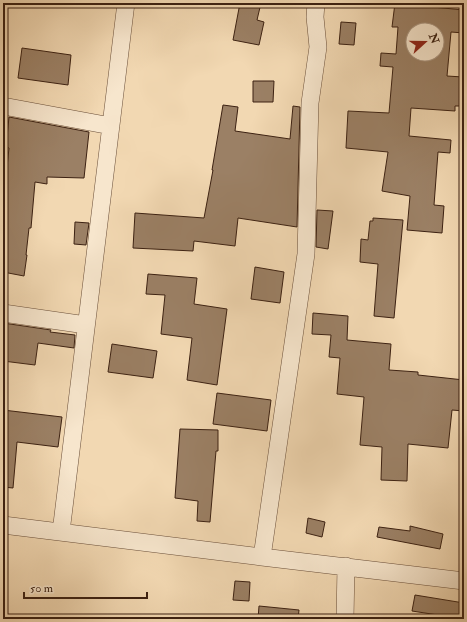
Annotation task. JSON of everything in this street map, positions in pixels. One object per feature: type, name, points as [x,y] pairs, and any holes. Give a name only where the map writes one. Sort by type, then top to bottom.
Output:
[{"type":"street","points":[[61,532],[126,3]]},
{"type":"street","points":[[262,557],[306,254],[310,103],[318,47],[315,17],[316,3]]},
{"type":"street","points":[[3,106],[111,126]]},
{"type":"street","points":[[3,312],[86,325]]},
{"type":"street","points":[[3,525],[464,581]]},
{"type":"street","points":[[345,619],[346,566]]},
{"type":"building","points":[[240,3],[261,3],[257,20],[264,22],[259,45],[233,40]]},
{"type":"building","points":[[395,3],[422,4],[422,6],[464,10],[464,33],[451,32],[447,76],[463,77],[461,106],[455,106],[455,111],[411,108],[409,136],[451,140],[450,153],[438,152],[434,205],[444,206],[442,233],[407,230],[410,196],[382,191],[388,152],[346,148],[348,111],[389,113],[393,67],[380,66],[381,53],[396,54],[398,27],[392,27]]},
{"type":"building","points":[[341,22],[356,23],[354,45],[339,44]]},
{"type":"building","points":[[22,48],[71,55],[68,85],[18,78]]},
{"type":"building","points":[[253,81],[274,81],[273,102],[253,102]]},
{"type":"building","points":[[223,105],[238,107],[235,131],[290,139],[293,106],[300,107],[297,227],[238,218],[235,246],[194,241],[193,251],[133,248],[135,213],[204,218]]},
{"type":"building","points":[[9,117],[89,132],[84,178],[47,177],[47,184],[35,182],[31,228],[29,228],[24,276],[3,272],[3,205],[9,148],[6,147]]},
{"type":"building","points":[[317,210],[333,211],[328,249],[316,247]]},
{"type":"building","points":[[373,218],[403,220],[394,318],[374,316],[378,264],[360,262],[361,239],[368,240],[370,221],[373,221]]},
{"type":"building","points":[[75,222],[89,223],[86,245],[74,244]]},
{"type":"building","points":[[255,267],[284,272],[280,303],[251,299]]},
{"type":"building","points":[[148,274],[197,278],[194,304],[227,309],[217,385],[187,380],[192,338],[161,334],[165,295],[146,294]]},
{"type":"building","points":[[313,313],[348,316],[347,340],[391,344],[389,370],[418,372],[418,375],[464,380],[464,411],[452,410],[448,448],[408,444],[407,481],[381,480],[382,447],[360,445],[364,397],[337,394],[340,358],[329,357],[331,335],[312,334]]},
{"type":"building","points":[[3,323],[75,335],[74,348],[38,343],[35,365],[3,361]]},
{"type":"building","points":[[112,344],[157,351],[153,378],[108,372]]},
{"type":"building","points":[[217,393],[271,400],[267,431],[213,424]]},
{"type":"building","points":[[3,410],[62,417],[58,447],[17,442],[13,488],[3,487]]},
{"type":"building","points":[[180,429],[218,430],[218,451],[216,451],[210,522],[197,521],[198,501],[175,498]]},
{"type":"building","points":[[308,518],[325,522],[322,537],[306,533]]},
{"type":"building","points":[[410,526],[443,534],[440,549],[377,537],[379,527],[410,531]]},
{"type":"building","points":[[235,581],[250,582],[249,601],[233,600]]},
{"type":"building","points":[[415,595],[464,603],[464,619],[412,611]]},
{"type":"building","points":[[259,606],[299,610],[298,619],[258,619]]}]
